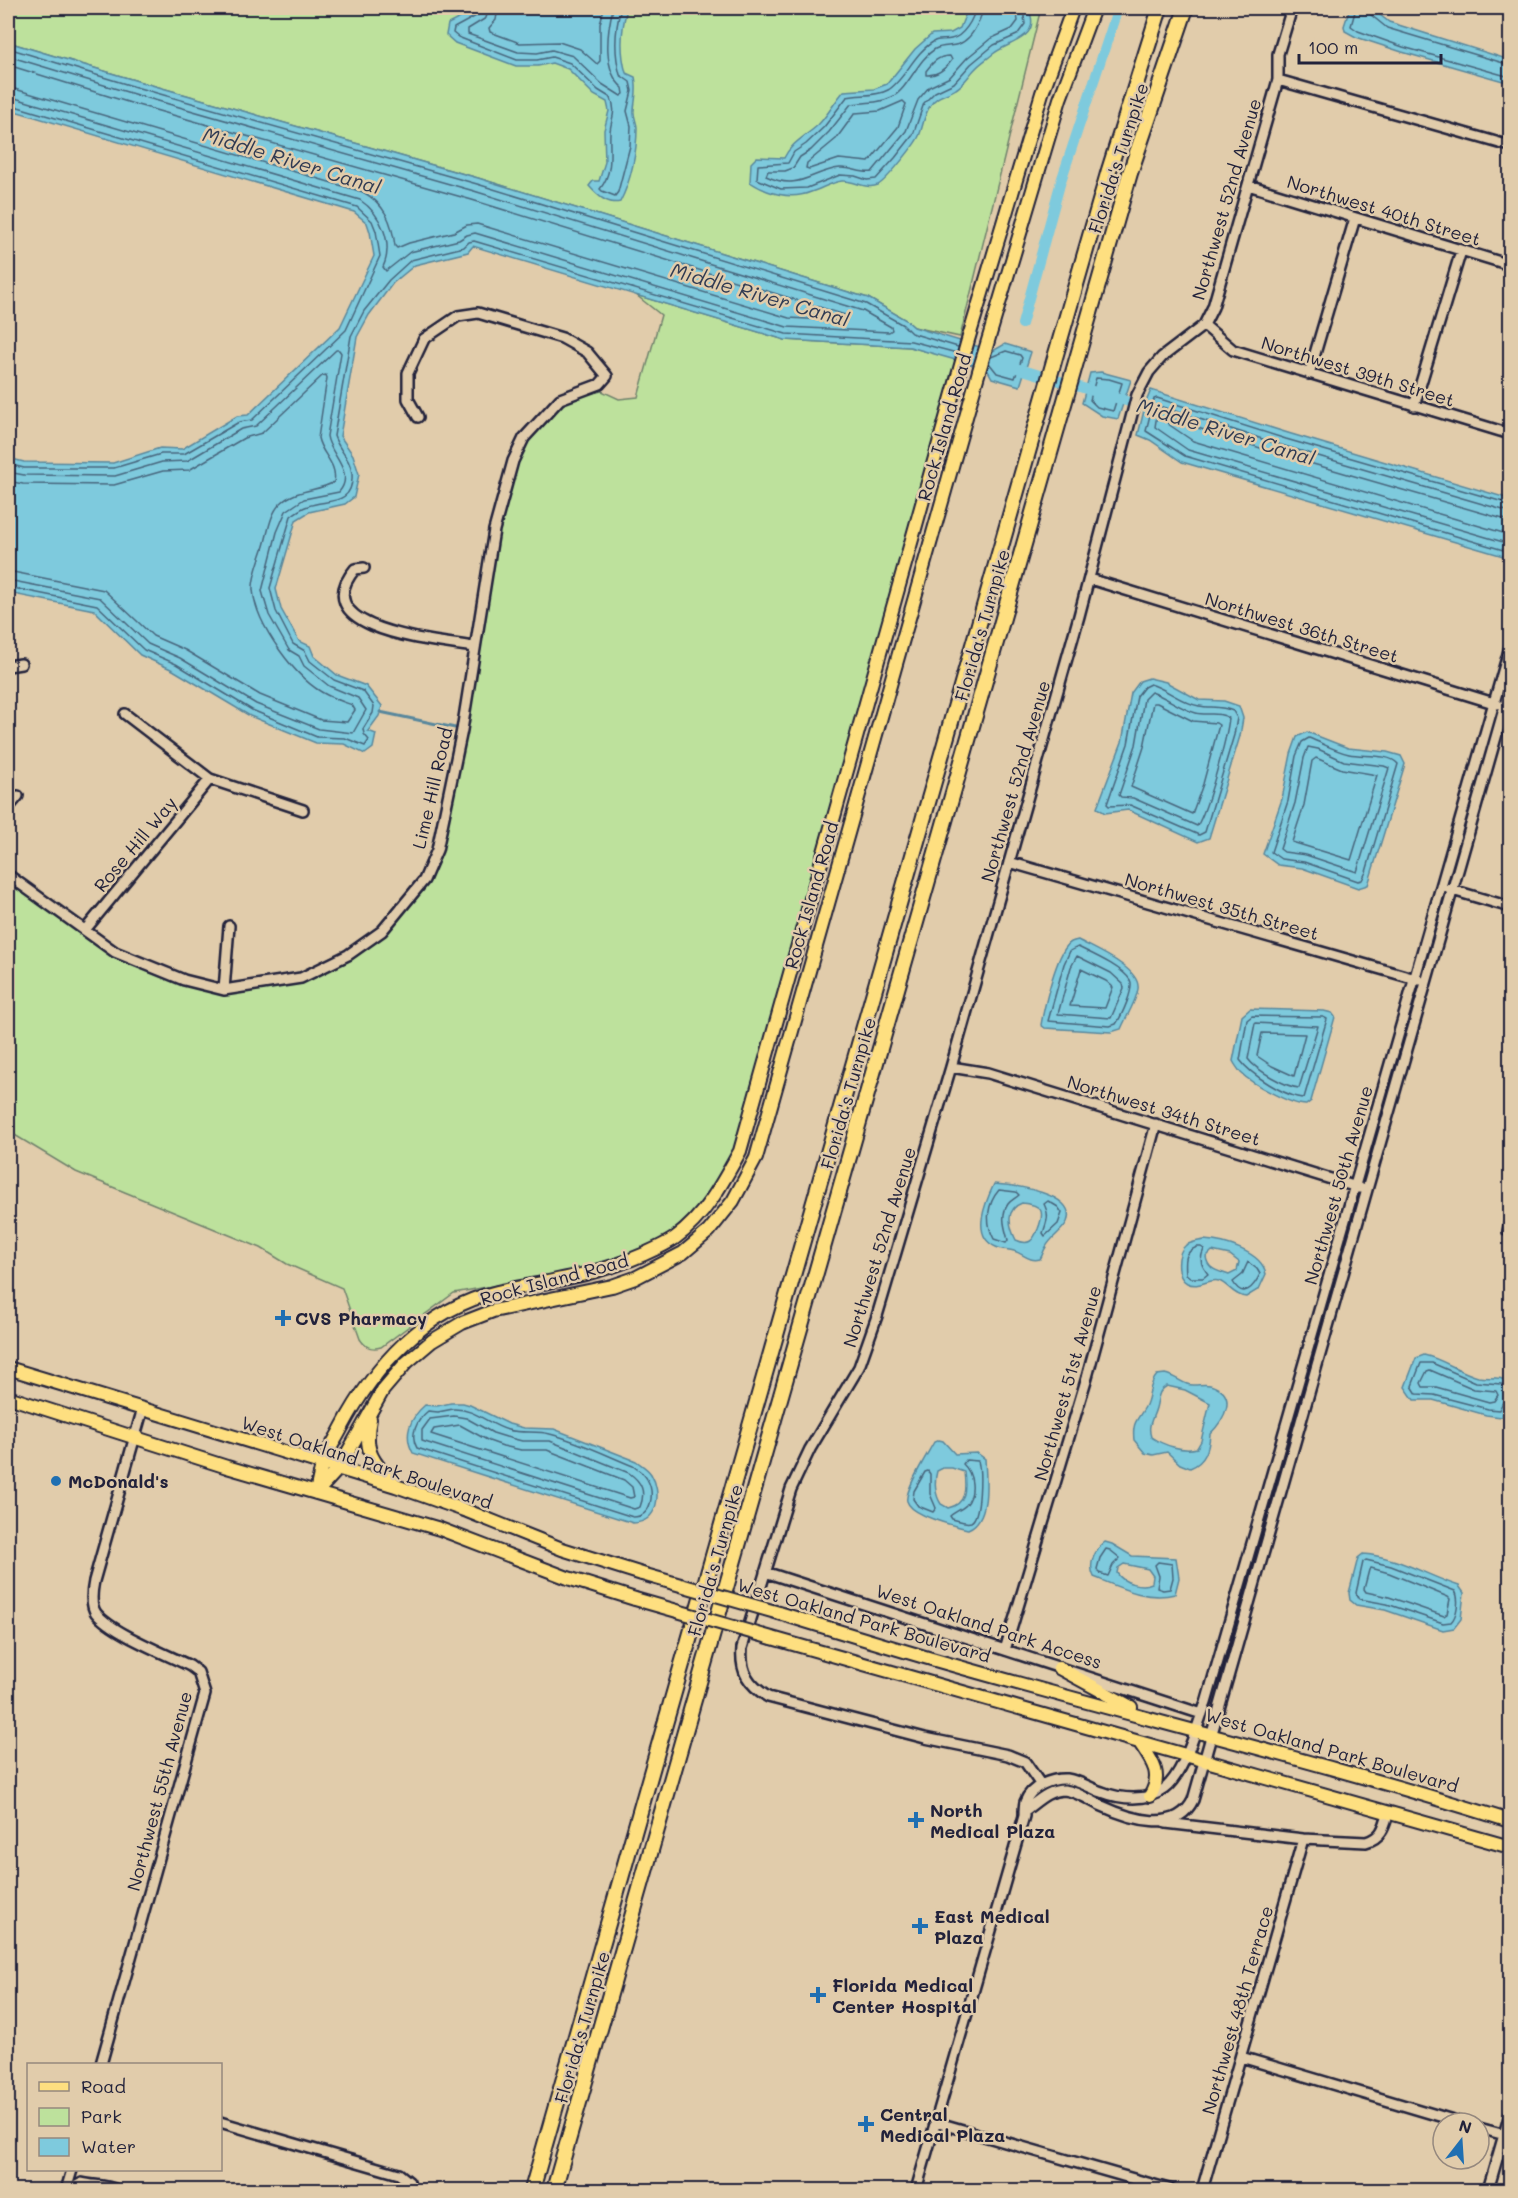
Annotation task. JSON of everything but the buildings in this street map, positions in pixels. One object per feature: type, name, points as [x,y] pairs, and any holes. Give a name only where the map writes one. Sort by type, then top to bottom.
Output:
[{"type":"highway","name":"Florida's Turnpike","points":[[532,2190],[1056,354],[1109,170],[1160,8]]},
{"type":"highway","name":"Florida's Turnpike","points":[[554,2190],[1130,173],[1186,8]]},
{"type":"main road","name":"Rock Island Road","points":[[316,1493],[323,1463],[356,1402],[374,1375],[397,1349],[424,1327],[453,1309],[485,1296],[587,1275],[619,1265],[674,1239],[696,1220],[718,1191],[740,1151],[968,340],[1042,93],[1073,8]]},
{"type":"main road","name":"Rock Island Road","points":[[316,1493],[339,1468],[383,1390],[406,1364],[432,1341],[462,1323],[493,1311],[612,1286],[635,1278],[683,1253],[709,1231],[733,1201],[756,1158],[979,371],[1060,99],[1094,8]]},
{"type":"main road","name":"West Oakland Park Boulevard","points":[[8,1368],[396,1486],[467,1511],[562,1549],[642,1575],[779,1613],[936,1661],[1195,1730],[1510,1821]]},
{"type":"main road","points":[[8,1397],[135,1438],[440,1529],[568,1578],[635,1599],[1510,1847]]},
{"type":"main road","points":[[371,1409],[368,1449],[372,1460],[396,1486]]},
{"type":"main road","points":[[1059,1668],[1153,1719]]},
{"type":"main road","points":[[1140,1743],[1157,1771],[1156,1784],[1150,1796]]},
{"type":"street","name":"Northwest 52nd Avenue","points":[[1041,1785],[1025,1762],[1008,1755],[904,1733],[768,1697],[754,1688],[746,1678],[741,1659],[742,1648],[790,1489],[810,1449],[859,1367],[877,1316],[951,1067],[1090,579],[1127,428],[1139,390],[1149,372],[1162,357],[1204,325],[1213,307],[1278,80],[1278,54],[1292,8]]},
{"type":"street","points":[[1278,80],[1510,146]]},
{"type":"street","name":"Northwest 40th Street","points":[[1248,185],[1510,266]]},
{"type":"street","points":[[1309,374],[1355,218]]},
{"type":"street","points":[[1414,406],[1461,251]]},
{"type":"street","name":"Lime Hill Road","points":[[8,875],[114,952],[152,969],[224,990],[302,978],[348,955],[382,931],[424,880],[437,850],[462,730],[494,530],[513,461],[524,438],[560,399],[600,384],[607,376],[587,352],[562,338],[478,314],[458,316],[424,339],[408,373],[408,399],[418,417]]},
{"type":"street","name":"Northwest 39th Street","points":[[1204,325],[1233,350],[1510,434]]},
{"type":"street","points":[[364,568],[355,569],[345,581],[342,595],[348,610],[367,622],[407,637],[474,647]]},
{"type":"street","name":"Northwest 36th Street","points":[[1090,579],[1505,706]]},
{"type":"street","name":"Northwest 50th Avenue","points":[[1150,1796],[1166,1788],[1178,1773],[1202,1714],[1510,647]]},
{"type":"street","points":[[8,666],[21,664]]},
{"type":"street","name":"Northwest 50th Avenue","points":[[1155,1821],[1179,1817],[1190,1807],[1196,1793],[1510,688]]},
{"type":"street","points":[[125,714],[210,779],[303,810]]},
{"type":"street","name":"Rose Hill Way","points":[[86,930],[210,779]]},
{"type":"street","points":[[8,808],[18,796]]},
{"type":"street","name":"Northwest 35th Street","points":[[1009,862],[1426,982]]},
{"type":"street","points":[[1440,887],[1510,907]]},
{"type":"street","points":[[224,990],[229,926]]},
{"type":"street","name":"Northwest 34th Street","points":[[951,1067],[988,1073],[1366,1189]]},
{"type":"street","name":"Northwest 51st Avenue","points":[[1005,1650],[1087,1377],[1156,1124]]},
{"type":"street","points":[[1329,1277],[1341,1280]]},
{"type":"street","points":[[1303,1365],[1316,1369]]},
{"type":"street","name":"Northwest 55th Avenue","points":[[101,2063],[205,1694],[198,1672],[111,1626],[95,1612],[92,1600],[94,1581],[143,1408]]},
{"type":"street","points":[[1279,1448],[1293,1452]]},
{"type":"street","points":[[1256,1528],[1270,1532]]},
{"type":"street","name":"West Oakland Park Access","points":[[765,1572],[1202,1714]]},
{"type":"street","points":[[916,2190],[1025,1803],[1029,1796],[1041,1785],[1067,1779],[1116,1796],[1150,1796]]},
{"type":"street","points":[[1024,1811],[1050,1792],[1066,1790],[1105,1808],[1155,1821],[1303,1839],[1366,1842],[1376,1840],[1383,1830],[1388,1814]]},
{"type":"street","name":"Northwest 48th Terrace","points":[[1202,2190],[1303,1839]]},
{"type":"street","points":[[1240,2057],[1431,2114]]},
{"type":"street","points":[[1488,2190],[1510,2114]]},
{"type":"street","points":[[935,2122],[1172,2190]]},
{"type":"street","points":[[222,2123],[399,2174],[410,2186]]},
{"type":"street","points":[[1491,2131],[1504,2135]]},
{"type":"street","points":[[72,2171],[72,2188],[82,2183],[117,2190]]},
{"type":"green space","points":[[8,8],[1041,8],[960,337],[914,327],[868,298],[478,178],[8,42]]},
{"type":"green space","points":[[636,295],[785,340],[910,347],[959,360],[736,1148],[699,1214],[647,1249],[574,1271],[454,1293],[381,1347],[371,1348],[360,1339],[342,1288],[287,1264],[261,1248],[76,1172],[8,1131],[8,875],[115,952],[224,990],[301,978],[382,931],[424,880],[436,851],[494,530],[524,438],[560,399],[602,391],[619,399],[638,397],[661,315]]},
{"type":"water","points":[[480,8],[630,8],[627,9],[625,17],[622,49],[626,73],[635,77],[636,82],[634,112],[637,137],[630,176],[620,202],[607,201],[589,186],[593,181],[599,181],[605,162],[604,130],[609,111],[607,102],[594,95],[568,69],[552,63],[538,66],[516,66],[455,43],[446,35],[448,24]]},
{"type":"water","points":[[971,8],[1028,8],[1031,26],[1022,38],[981,63],[959,87],[932,102],[916,141],[882,182],[869,186],[842,181],[815,191],[788,196],[772,193],[750,182],[751,163],[757,157],[784,158],[795,144],[822,121],[844,91],[874,89],[887,84],[915,49],[932,34],[951,33],[960,28],[966,13]]},
{"type":"water","points":[[1350,8],[1374,8],[1389,22],[1510,60],[1510,83],[1356,37],[1345,31],[1344,26]]},
{"type":"water","points":[[8,42],[478,178],[868,298],[914,327],[993,351],[1005,344],[1031,352],[1020,386],[992,378],[987,369],[910,347],[785,340],[473,246],[468,252],[415,265],[393,283],[369,315],[357,337],[340,436],[353,455],[359,474],[354,497],[345,504],[309,512],[296,520],[276,589],[281,609],[299,641],[310,646],[314,656],[337,675],[366,686],[382,706],[379,716],[368,731],[376,734],[373,748],[365,754],[344,744],[316,743],[250,716],[173,670],[140,655],[94,610],[8,593],[8,458],[24,462],[113,463],[160,448],[182,449],[237,416],[248,415],[340,327],[374,256],[367,223],[354,212],[8,109]]},
{"type":"water","points":[[1101,372],[1131,380],[1118,419],[1102,416],[1082,403],[1090,373]]},
{"type":"water","points":[[1151,390],[1510,499],[1510,558],[1182,462],[1150,440],[1138,435]]},
{"type":"water","points":[[1149,678],[1166,682],[1199,700],[1224,701],[1239,706],[1243,718],[1240,736],[1209,838],[1198,842],[1128,810],[1105,813],[1097,808],[1122,742],[1131,693],[1140,681]]},
{"type":"water","points":[[1307,732],[1348,748],[1387,752],[1401,756],[1405,764],[1368,885],[1358,888],[1302,868],[1278,865],[1263,854],[1282,799],[1291,754],[1297,737]]},
{"type":"water","points":[[1078,940],[1115,960],[1125,967],[1137,981],[1138,989],[1135,999],[1121,1029],[1111,1032],[1045,1028],[1041,1025],[1047,996],[1058,963],[1067,945]]},
{"type":"water","points":[[1250,1009],[1324,1011],[1332,1013],[1335,1017],[1311,1101],[1306,1105],[1291,1102],[1262,1088],[1246,1078],[1233,1061],[1242,1016]]},
{"type":"water","points":[[994,1184],[1015,1186],[1054,1197],[1063,1204],[1068,1212],[1067,1222],[1048,1243],[1040,1259],[1030,1259],[1014,1251],[998,1248],[988,1242],[982,1227],[982,1218]],"holes":[[[1022,1203],[1034,1205],[1042,1213],[1034,1237],[1027,1242],[1016,1240],[1010,1218],[1013,1209]]]},
{"type":"water","points":[[1204,1240],[1231,1245],[1257,1260],[1263,1266],[1266,1274],[1259,1289],[1246,1297],[1238,1295],[1219,1281],[1191,1285],[1183,1280],[1179,1270],[1180,1253],[1186,1245]],"holes":[[[1212,1251],[1230,1255],[1239,1262],[1237,1271],[1229,1275],[1211,1267],[1206,1257]]]},
{"type":"water","points":[[1424,1355],[1438,1359],[1471,1375],[1499,1378],[1510,1383],[1506,1409],[1501,1417],[1433,1400],[1414,1400],[1405,1387],[1416,1358]]},
{"type":"water","points":[[1165,1374],[1189,1385],[1210,1385],[1225,1394],[1227,1401],[1224,1415],[1210,1434],[1206,1454],[1200,1462],[1190,1468],[1180,1464],[1167,1452],[1153,1455],[1145,1453],[1134,1440],[1134,1425],[1147,1403],[1152,1383],[1157,1375]],"holes":[[[1167,1386],[1185,1390],[1210,1403],[1201,1441],[1197,1448],[1191,1449],[1161,1443],[1151,1437],[1150,1433],[1161,1390]]]},
{"type":"water","points":[[451,1403],[470,1405],[509,1424],[524,1428],[554,1429],[636,1461],[646,1468],[654,1481],[657,1497],[653,1512],[642,1521],[633,1523],[413,1453],[408,1433],[415,1415],[425,1405],[437,1406]]},
{"type":"water","points":[[943,1441],[955,1454],[977,1453],[985,1459],[984,1508],[981,1517],[968,1529],[925,1516],[910,1506],[907,1501],[909,1489],[934,1442]],"holes":[[[952,1468],[964,1472],[965,1489],[959,1503],[948,1508],[939,1500],[936,1493],[936,1480],[937,1471]]]},
{"type":"water","points":[[1105,1542],[1112,1544],[1132,1556],[1176,1558],[1179,1578],[1175,1594],[1144,1595],[1094,1577],[1092,1563],[1101,1545]],"holes":[[[1124,1564],[1148,1569],[1153,1576],[1152,1583],[1148,1584],[1138,1585],[1128,1582],[1117,1573],[1118,1568]]]},
{"type":"water","points":[[1363,1554],[1400,1562],[1459,1586],[1464,1593],[1461,1619],[1454,1628],[1443,1630],[1385,1610],[1356,1605],[1350,1600],[1349,1593],[1358,1558]]},
{"type":"waterway","points":[[1022,324],[1061,181],[1118,8]]},
{"type":"waterway","name":"Middle River Canal","points":[[1013,367],[1156,410]]},
{"type":"waterway","points":[[380,712],[460,729]]},
{"type":"place","name":"CVS Pharmacy","points":[[283,1318]]},
{"type":"place","name":"McDonald's","points":[[56,1481]]},
{"type":"place","name":"North Medical Plaza","points":[[916,1820]]},
{"type":"place","name":"East Medical Plaza","points":[[920,1926]]},
{"type":"place","name":"Florida Medical Center Hospital","points":[[818,1995]]},
{"type":"place","name":"Central Medical Plaza","points":[[866,2124]]}]
